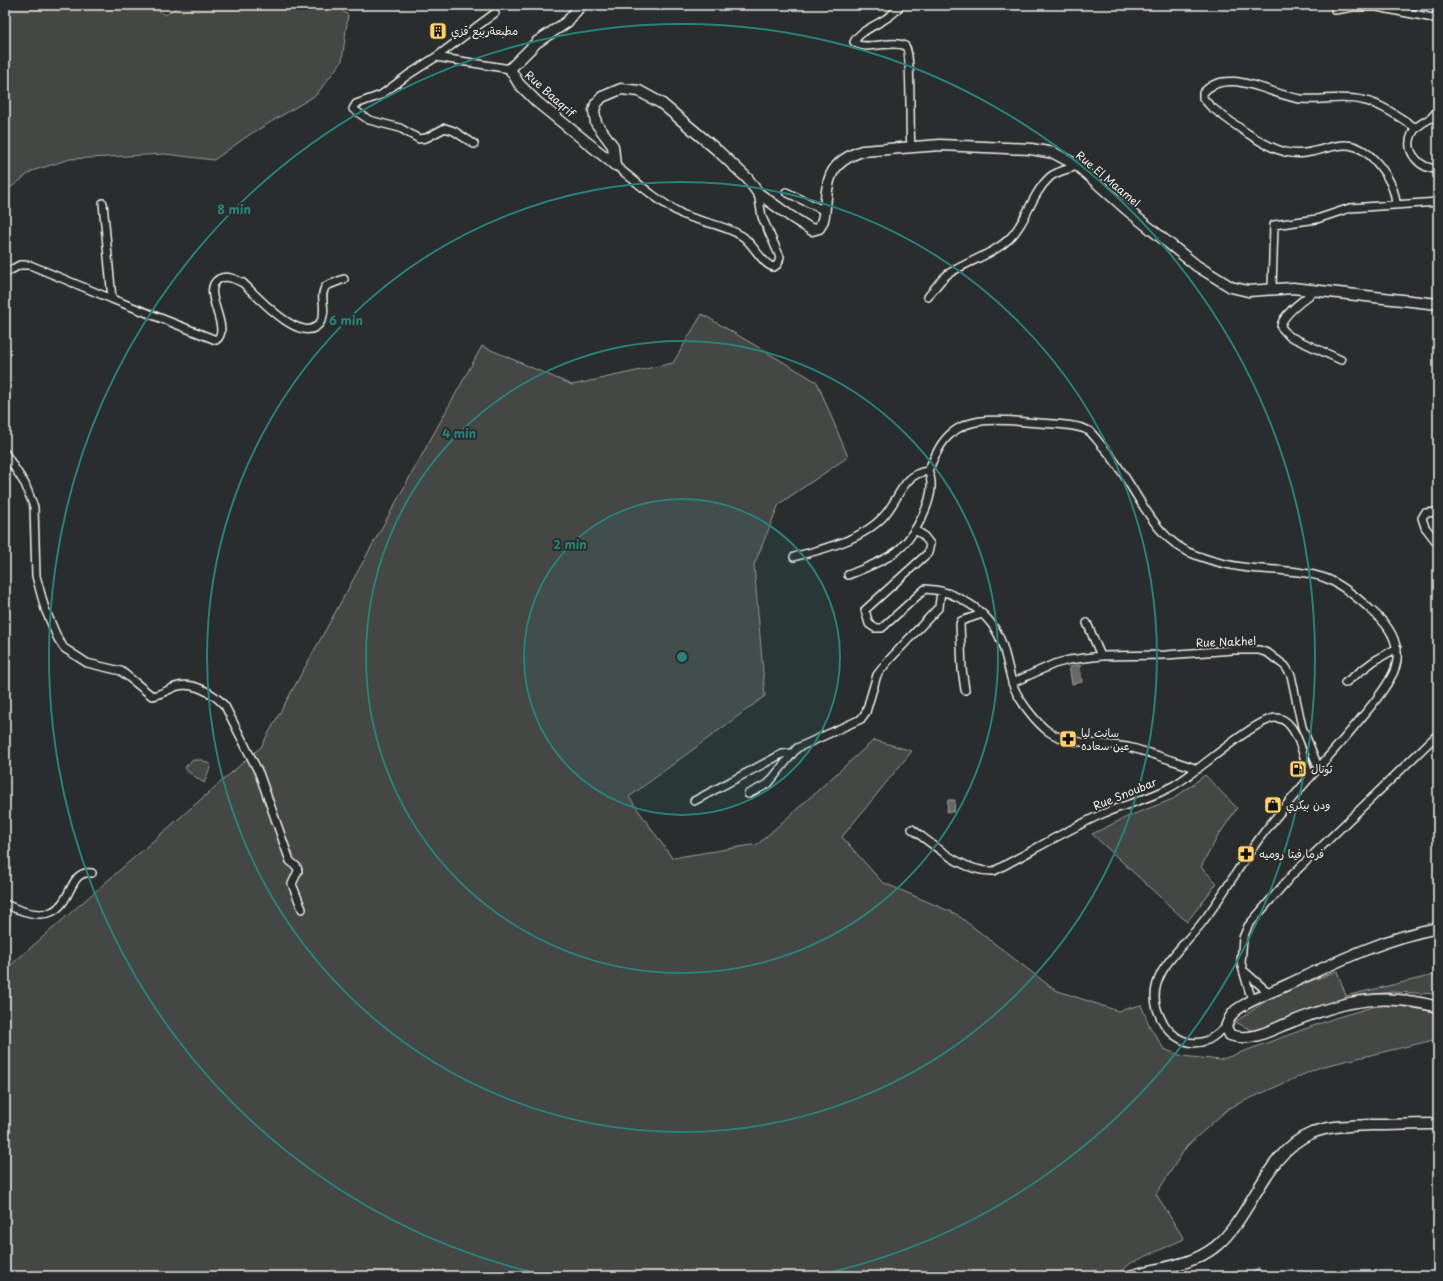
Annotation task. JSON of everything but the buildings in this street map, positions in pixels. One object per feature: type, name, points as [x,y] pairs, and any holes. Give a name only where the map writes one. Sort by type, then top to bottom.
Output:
[{"type":"street","name":"Rue Baaqrif","points":[[581,5],[567,22],[537,42],[510,69],[513,76],[528,93],[615,166]]},
{"type":"street","points":[[900,5],[892,14],[854,42],[861,45],[899,44],[907,47],[910,71],[909,133],[911,147]]},
{"type":"street","points":[[1335,10],[1353,7],[1377,7],[1437,19],[1438,8]]},
{"type":"street","points":[[474,144],[445,128],[426,138],[419,139],[400,128],[369,120],[353,109],[356,104],[380,95],[436,57],[495,13]]},
{"type":"street","points":[[436,57],[510,69]]},
{"type":"street","points":[[1396,204],[1395,193],[1388,177],[1366,151],[1356,146],[1344,144],[1297,153],[1286,152],[1272,147],[1210,106],[1203,98],[1203,93],[1213,85],[1238,82],[1261,87],[1291,97],[1361,100],[1388,111],[1416,128]]},
{"type":"street","points":[[621,89],[631,89],[650,96],[670,110],[733,165],[758,193],[762,217],[780,257],[778,264],[774,267],[766,263],[751,244],[740,234],[725,227],[682,214],[615,166],[613,146],[596,123],[594,111],[596,104],[602,97],[621,89]]},
{"type":"street","points":[[1438,110],[1435,119],[1416,128],[1412,134],[1410,144],[1414,156],[1422,165],[1438,169]]},
{"type":"street","name":"Rue El Maamel","points":[[758,193],[778,209],[812,230],[816,230],[821,225],[825,211],[830,175],[842,160],[862,151],[940,145],[1044,150],[1061,156],[1078,166],[1126,209],[1212,276],[1231,287],[1248,291],[1272,288],[1315,290],[1438,304]]},
{"type":"street","points":[[928,297],[947,275],[995,249],[1009,238],[1020,226],[1034,200],[1050,177],[1061,171],[1078,166]]},
{"type":"street","points":[[786,192],[825,211]]},
{"type":"street","points":[[1272,288],[1274,225],[1317,219],[1350,208],[1438,202]]},
{"type":"street","points":[[103,203],[112,299]]},
{"type":"street","points":[[5,273],[20,265],[30,264],[112,299],[216,340],[219,337],[220,324],[212,294],[215,282],[220,278],[234,279],[243,284],[291,324],[304,330],[315,328],[322,321],[324,308],[322,292],[326,286],[344,279]]},
{"type":"street","points":[[1315,290],[1288,314],[1283,320],[1281,327],[1289,336],[1341,360]]},
{"type":"street","points":[[928,471],[941,445],[949,436],[958,429],[981,420],[1002,420],[1069,426],[1088,431],[1120,468],[1158,527],[1170,542],[1181,550],[1219,563],[1241,567],[1294,572],[1325,578],[1352,595],[1374,612],[1393,634],[1398,657],[1395,668],[1383,690],[1319,769],[1262,835],[1201,924],[1169,961],[1159,979],[1154,994],[1156,1006],[1167,1030],[1177,1038],[1188,1042],[1200,1042],[1210,1039],[1226,1027],[1229,1017],[1235,1011],[1268,993],[1382,942],[1412,932],[1438,928]]},
{"type":"street","points":[[5,453],[30,495],[35,522],[36,576],[46,615],[58,639],[64,648],[87,663],[121,671],[152,696],[176,686],[184,685],[209,692],[218,698],[225,706],[256,766],[290,861],[297,867],[298,871],[292,884],[302,909]]},
{"type":"street","points":[[848,575],[894,554],[915,530],[925,510],[931,491],[932,478],[928,471]]},
{"type":"street","points":[[794,557],[839,544],[868,529],[886,513],[910,477],[918,472],[928,471]]},
{"type":"street","points":[[1438,512],[1425,513],[1422,518],[1425,527],[1438,544]]},
{"type":"street","points":[[915,530],[923,535],[930,544],[928,553],[865,610],[869,624],[875,628],[882,628],[925,588],[941,591],[966,601],[992,623],[1001,639],[1012,683],[1020,698],[1038,723],[1052,734],[1072,740],[1132,748],[1198,769]]},
{"type":"street","points":[[748,794],[768,784],[797,748],[861,718],[866,712],[877,676],[888,661],[939,607],[941,591]]},
{"type":"street","points":[[965,690],[962,669],[960,624],[961,621],[982,614]]},
{"type":"street","points":[[1087,624],[1102,656]]},
{"type":"street","points":[[1345,683],[1374,661],[1397,648]]},
{"type":"street","name":"Rue Nakhel","points":[[1012,683],[1054,664],[1069,660],[1102,656],[1166,655],[1233,650],[1259,650],[1268,653],[1285,666],[1291,675],[1302,727],[1319,769]]},
{"type":"street","name":"Rue Snoubar","points":[[912,829],[942,852],[962,863],[986,872],[994,871],[1066,831],[1108,812],[1167,789],[1198,769],[1254,727],[1275,718],[1286,722],[1293,730],[1310,778]]},
{"type":"street","points":[[1252,1001],[1242,970],[1241,947],[1248,926],[1292,875],[1438,734]]},
{"type":"street","points":[[694,801],[782,754],[792,753]]},
{"type":"street","points":[[5,904],[27,913],[41,915],[49,914],[61,905],[78,876],[82,873],[92,873]]},
{"type":"street","points":[[1242,970],[1268,993]]},
{"type":"street","points":[[1226,1027],[1230,1035],[1238,1038],[1248,1037],[1261,1034],[1327,1009],[1367,1000],[1384,999],[1411,1001],[1438,1008]]},
{"type":"street","points":[[1130,1276],[1184,1264],[1199,1257],[1216,1246],[1237,1223],[1285,1151],[1307,1135],[1323,1129],[1341,1126],[1438,1124]]},
{"type":"shaded area","points":[[5,5],[149,5],[166,15],[179,5],[335,5],[348,15],[342,61],[316,95],[249,135],[214,160],[165,154],[70,159],[32,171],[5,192]]},
{"type":"shaded area","points":[[702,314],[817,382],[848,457],[779,504],[754,565],[765,696],[629,797],[672,858],[758,844],[874,740],[912,751],[842,837],[882,882],[956,914],[1055,990],[1118,1011],[1141,1005],[1150,1027],[1164,1049],[1182,1056],[1220,1060],[1335,1018],[1379,1005],[1402,1005],[1438,1013],[1438,1039],[1320,1067],[1229,1108],[1187,1146],[1156,1194],[1184,1239],[1131,1263],[1116,1276],[5,1276],[5,970],[261,747],[482,346],[572,385],[673,363]]},
{"type":"shaded area","points":[[1080,665],[1082,682],[1072,684],[1069,667]]},
{"type":"shaded area","points":[[193,760],[202,760],[211,765],[204,783],[187,771],[185,767]]},
{"type":"shaded area","points":[[1205,775],[1237,808],[1218,836],[1201,867],[1217,883],[1187,922],[1092,834],[1129,816],[1173,799]]},
{"type":"shaded area","points":[[948,800],[955,800],[954,812],[947,812]]},
{"type":"shaded area","points":[[1337,971],[1346,996],[1438,974],[1438,994],[1393,992],[1365,995],[1254,1031],[1235,1022],[1275,995]]},
{"type":"shaded area","points":[[1259,1268],[1264,1276],[1246,1276]]},
{"type":"place","name":"مطبعةربيع قزي","points":[[438,31]]},
{"type":"place","name":"سانت ليا عين سعاده","points":[[1068,739]]},
{"type":"place","name":"توتال","points":[[1298,769]]},
{"type":"place","name":"ودن بيكري","points":[[1273,805]]},
{"type":"place","name":"فرما فيتا روميه","points":[[1246,854]]}]
